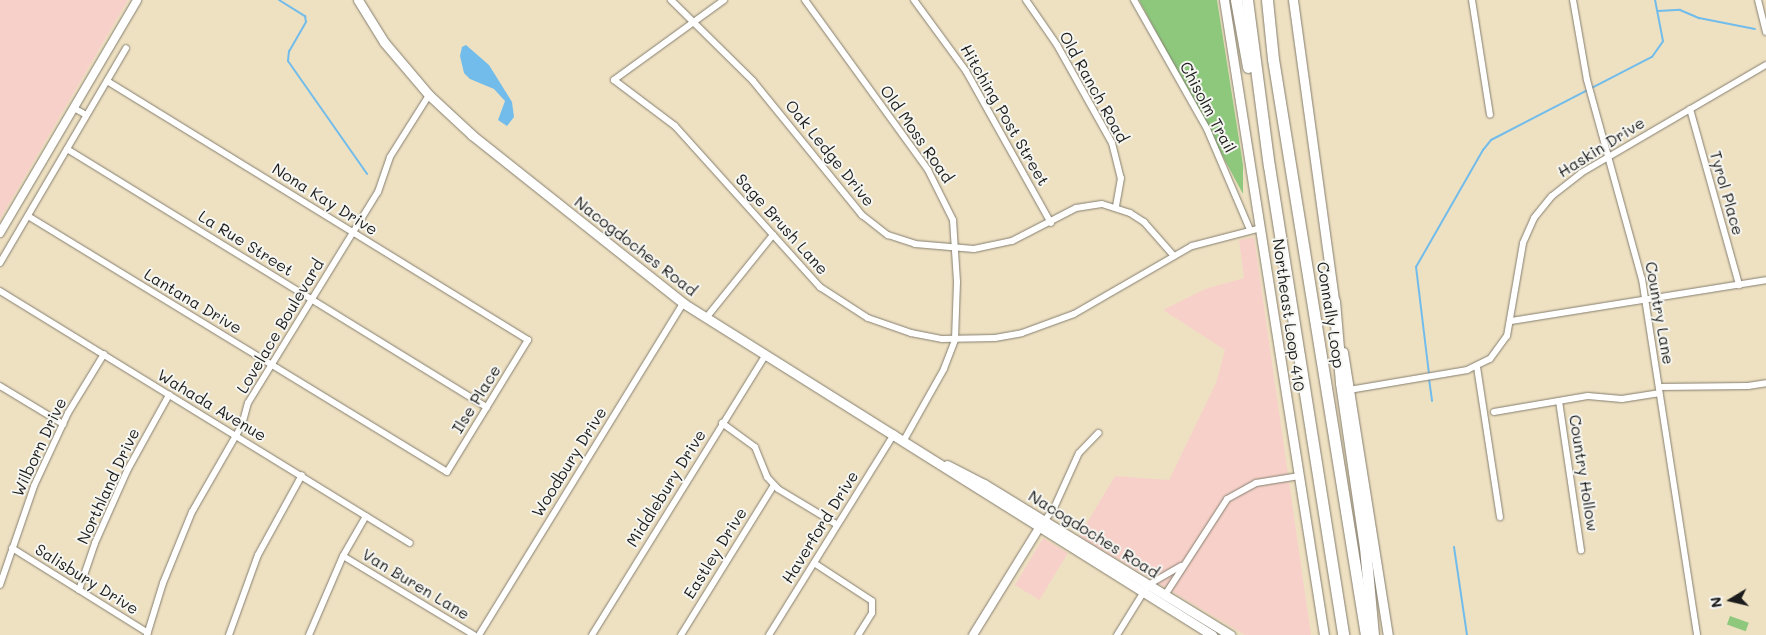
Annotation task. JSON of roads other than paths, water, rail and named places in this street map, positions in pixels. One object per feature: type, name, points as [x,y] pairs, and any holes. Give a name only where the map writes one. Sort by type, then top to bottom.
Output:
[{"type":"highway","points":[[1236,0],[1269,166]]},
{"type":"highway","points":[[1247,0],[1269,166],[1344,635]]},
{"type":"highway","name":"Connally Loop","points":[[1267,0],[1273,59],[1366,635]]},
{"type":"highway","points":[[1334,301],[1341,383],[1365,547],[1373,635]]},
{"type":"main road","name":"Nacogdoches Road","points":[[358,0],[384,42],[429,95],[472,135],[683,303],[765,356],[940,463],[984,484],[1042,524],[1146,588],[1212,635]]},
{"type":"main road","name":"Northeast Loop 410","points":[[1224,0],[1324,635]]},
{"type":"main road","points":[[1293,0],[1334,301],[1388,635]]},
{"type":"main road","name":"Nacogdoches Road","points":[[1146,588],[1165,595],[1229,635]]},
{"type":"street","points":[[0,233],[137,0]]},
{"type":"street","name":"Oak Ledge Drive","points":[[670,0],[753,81],[870,223],[906,242],[955,248],[997,245],[1051,223],[1086,205],[1116,208]]},
{"type":"street","points":[[693,23],[724,0]]},
{"type":"street","name":"Old Moss Road","points":[[805,0],[939,188],[953,220],[955,248],[954,340],[944,369],[904,440]]},
{"type":"street","name":"Hitching Post Street","points":[[914,0],[966,71],[1051,223]]},
{"type":"street","name":"Old Ranch Road","points":[[1026,0],[1057,45],[1112,143],[1121,178],[1116,208]]},
{"type":"street","name":"Chisolm Trail","points":[[1134,0],[1207,129],[1250,230]]},
{"type":"street","points":[[1472,0],[1490,114]]},
{"type":"street","name":"Country Lane","points":[[1573,0],[1587,80],[1609,157],[1645,299],[1697,635]]},
{"type":"street","points":[[1758,0],[1766,32]]},
{"type":"street","name":"Sage Brush Lane","points":[[693,23],[614,80],[675,126],[820,287],[846,306],[890,327],[954,340],[1022,333],[1060,320],[1173,255],[1209,240],[1261,228]]},
{"type":"street","points":[[0,263],[126,48]]},
{"type":"street","name":"Haskin Drive","points":[[1349,390],[1438,376],[1477,367],[1501,348],[1511,320],[1517,261],[1534,218],[1562,186],[1766,65]]},
{"type":"street","name":"Nona Kay Drive","points":[[107,81],[528,340]]},
{"type":"street","name":"Lovelace Boulevard","points":[[147,634],[192,512],[244,420],[248,403],[378,192],[390,158],[429,95]]},
{"type":"street","points":[[74,108],[86,115]]},
{"type":"street","name":"Tyrol Place","points":[[1690,109],[1738,284]]},
{"type":"street","name":"La Rue Street","points":[[67,149],[487,407]]},
{"type":"street","points":[[1116,208],[1144,222],[1173,255]]},
{"type":"street","name":"Lantana Drive","points":[[28,216],[447,472]]},
{"type":"street","points":[[706,318],[773,235]]},
{"type":"street","points":[[1511,320],[1766,280]]},
{"type":"street","name":"Wahada Avenue","points":[[0,291],[410,543]]},
{"type":"street","name":"Woodbury Drive","points":[[479,635],[683,303]]},
{"type":"street","name":"Ilse Place","points":[[447,472],[528,340]]},
{"type":"street","name":"Wilborn Drive","points":[[0,585],[34,486],[63,424],[104,354]]},
{"type":"street","name":"Middlebury Drive","points":[[592,635],[765,356]]},
{"type":"street","points":[[1477,367],[1500,517]]},
{"type":"street","points":[[1494,412],[1597,396],[1622,399],[1659,390],[1748,386],[1766,383]]},
{"type":"street","points":[[0,386],[63,424]]},
{"type":"street","name":"Northland Drive","points":[[79,590],[95,543],[128,469],[169,396]]},
{"type":"street","name":"Country Hollow","points":[[1559,401],[1581,550]]},
{"type":"street","points":[[722,423],[755,447],[774,485],[836,524]]},
{"type":"street","points":[[973,635],[1042,524],[1054,508],[1079,453],[1098,433]]},
{"type":"street","name":"Haverford Drive","points":[[769,635],[836,524],[894,434]]},
{"type":"street","points":[[228,635],[258,555],[302,476]]},
{"type":"street","points":[[1165,595],[1218,510],[1232,495],[1256,482],[1299,476]]},
{"type":"street","name":"Eastley Drive","points":[[681,635],[774,485]]},
{"type":"street","points":[[309,635],[343,556],[366,516]]},
{"type":"street","name":"Salisbury Drive","points":[[12,548],[147,634]]},
{"type":"street","name":"Van Buren Lane","points":[[343,556],[474,635]]},
{"type":"street","points":[[814,563],[872,601],[872,613],[858,635]]},
{"type":"street","points":[[1117,635],[1146,588],[1182,565]]},
{"type":"water","points":[[466,45],[489,65],[512,102],[514,117],[507,126],[498,120],[505,101],[494,89],[470,79],[464,73],[460,56],[462,47]]},
{"type":"waterway","points":[[279,0],[305,16],[306,22],[289,51],[288,61],[367,174]]},
{"type":"waterway","points":[[1429,374],[1416,267],[1483,150],[1491,140],[1652,57],[1663,41],[1655,0]]},
{"type":"waterway","points":[[1658,11],[1680,10],[1699,18],[1755,29]]},
{"type":"waterway","points":[[1429,379],[1432,401]]},
{"type":"waterway","points":[[1454,547],[1467,635]]}]
